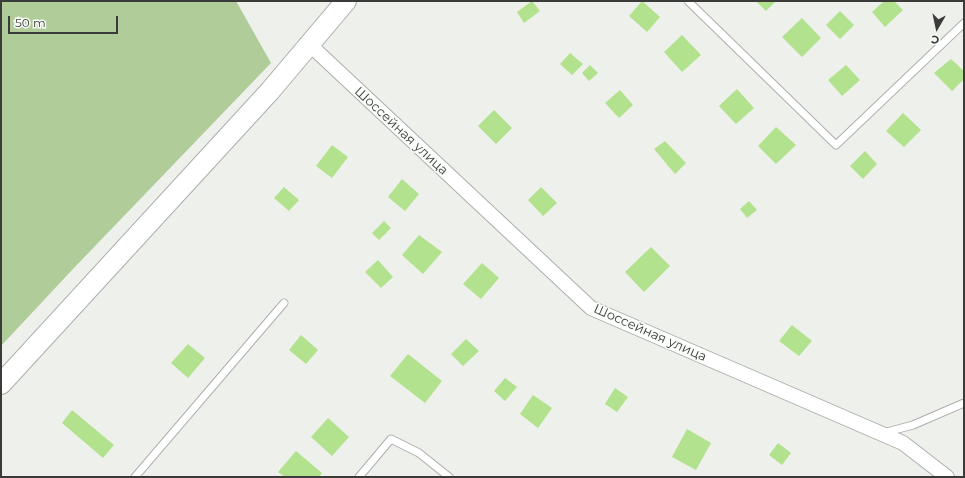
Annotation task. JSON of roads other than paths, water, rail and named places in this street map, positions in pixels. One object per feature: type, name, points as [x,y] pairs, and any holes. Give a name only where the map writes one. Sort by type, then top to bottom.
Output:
[{"type":"main road","points":[[1,384],[270,91],[346,1]]},
{"type":"street","name":"Шоссейная улица","points":[[309,44],[591,308],[903,443],[947,477]]},
{"type":"lane","points":[[688,1],[836,146],[964,23]]},
{"type":"lane","points":[[135,477],[284,302]]},
{"type":"lane","points":[[881,434],[913,425],[964,403]]},
{"type":"lane","points":[[359,477],[390,439],[419,453],[449,477]]}]
